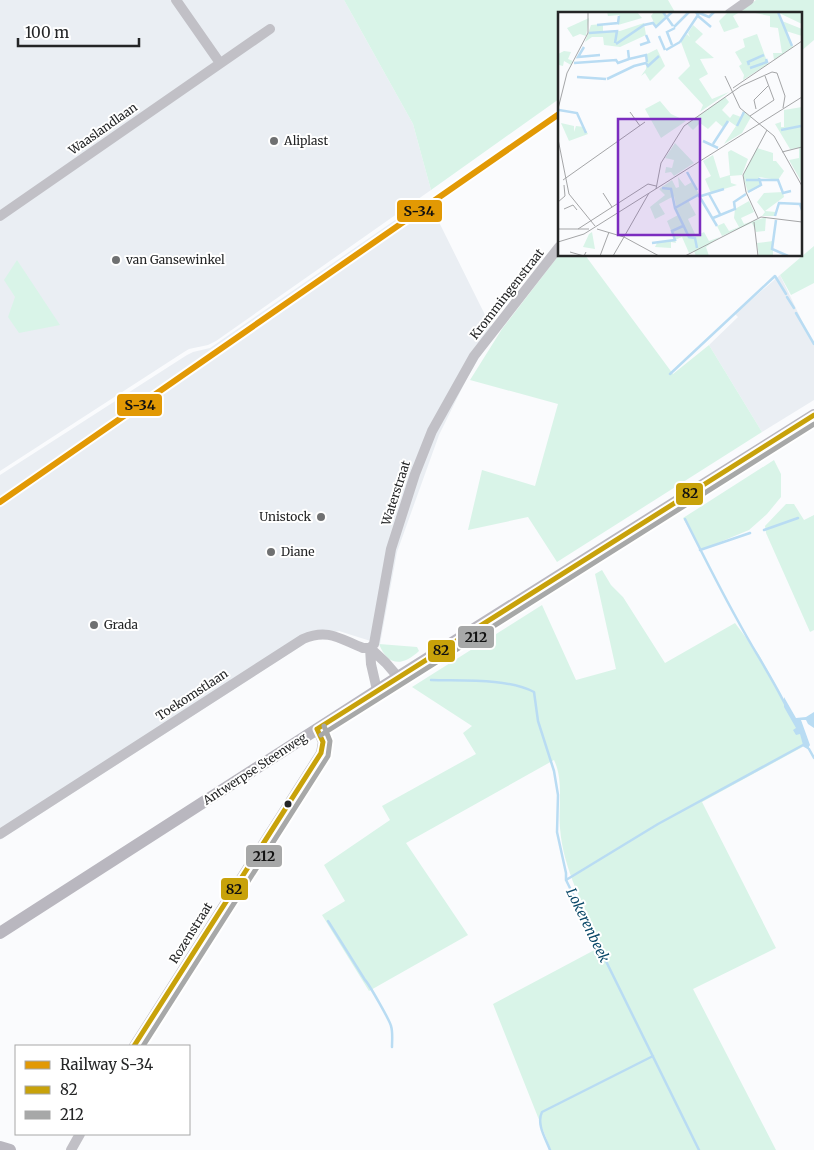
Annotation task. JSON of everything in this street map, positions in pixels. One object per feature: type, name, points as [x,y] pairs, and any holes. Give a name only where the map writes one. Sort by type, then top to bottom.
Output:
[{"type":"main road","name":"Antwerpse Steenweg","points":[[0,933],[398,677],[814,416]]},
{"type":"main road","points":[[0,1147],[10,1150]]},
{"type":"street","points":[[176,0],[220,63]]},
{"type":"street","points":[[732,12],[749,0]]},
{"type":"street","name":"Waaslandlaan","points":[[0,216],[270,29]]},
{"type":"street","name":"Krommingenstraat","points":[[474,356],[558,249]]},
{"type":"street","name":"Waterstraat","points":[[370,648],[374,644],[391,549],[415,474],[432,430],[474,356]]},
{"type":"street","name":"Toekomstlaan","points":[[0,834],[303,639],[316,634],[325,634],[363,648],[370,648]]},
{"type":"street","points":[[370,648],[398,677]]},
{"type":"street","points":[[370,648],[371,664],[378,690]]},
{"type":"street","name":"Rozenstraat","points":[[135,1045],[321,753],[323,742],[317,729]]},
{"type":"street","points":[[71,1150],[79,1135]]},
{"type":"shaded area","points":[[0,0],[344,0],[413,124],[431,190],[216,341],[184,352],[0,471]]},
{"type":"shaded area","points":[[427,198],[494,333],[468,376],[439,435],[397,552],[380,644],[339,631],[315,637],[0,840],[0,475],[187,355],[210,348]]},
{"type":"shaded area","points":[[780,275],[814,346],[814,400],[762,432],[709,345],[738,317],[735,314]]},
{"type":"green space","points":[[344,0],[668,0],[675,12],[558,12],[558,100],[431,190],[413,124]]},
{"type":"green space","points":[[756,0],[814,0],[814,40],[802,50],[802,12],[740,12]]},
{"type":"green space","points":[[814,246],[814,283],[791,295],[780,275]]},
{"type":"green space","points":[[558,256],[586,256],[673,374],[709,345],[762,432],[557,562],[528,517],[468,530],[482,470],[535,486],[558,404],[470,380],[502,329]]},
{"type":"green space","points":[[17,260],[60,325],[19,333],[8,317],[15,297],[4,280]]},
{"type":"green space","points":[[774,460],[781,474],[781,497],[767,514],[749,530],[701,550],[683,518]]},
{"type":"green space","points":[[786,504],[794,504],[804,520],[814,515],[814,630],[810,632],[766,533],[765,526]]},
{"type":"green space","points":[[602,570],[611,585],[623,597],[665,663],[735,623],[759,655],[808,744],[702,802],[776,948],[693,989],[776,1150],[551,1150],[493,1004],[602,946],[565,859],[560,828],[559,776],[554,760],[406,843],[468,935],[369,991],[322,915],[345,901],[324,865],[390,820],[382,806],[476,754],[463,733],[472,726],[412,687],[542,605],[576,680],[616,669],[595,574]]},
{"type":"green space","points":[[379,644],[417,647],[419,651],[407,659],[396,662],[387,657]]},
{"type":"water","points":[[784,697],[796,718],[806,717],[814,712],[814,728],[806,720],[801,720],[810,745],[808,748],[803,745],[800,734],[796,735],[793,730],[796,728],[784,707]]},
{"type":"waterway","points":[[670,374],[775,276],[786,294]]},
{"type":"waterway","points":[[787,297],[794,308]]},
{"type":"waterway","points":[[796,313],[814,344]]},
{"type":"waterway","points":[[764,530],[798,518]]},
{"type":"waterway","points":[[685,519],[731,608],[785,704]]},
{"type":"waterway","points":[[700,550],[750,533]]},
{"type":"waterway","name":"Lokerenbeek","points":[[431,680],[498,682],[511,684],[534,692],[538,721],[554,771],[558,795],[557,832],[566,880],[699,1150]]},
{"type":"waterway","name":"Lokerenbeek","points":[[566,880],[658,824],[803,745],[808,748]]},
{"type":"waterway","name":"Lokerenbeek","points":[[809,749],[814,758]]},
{"type":"waterway","points":[[328,921],[371,988],[387,1017],[392,1028],[392,1047]]},
{"type":"waterway","points":[[550,1150],[541,1126],[540,1117],[542,1112],[653,1056]]},
{"type":"rail line","name":"S-34","points":[[0,502],[558,115]]},
{"type":"transit line","name":"82","points":[[317,729],[814,415]]},
{"type":"transit line","name":"212","points":[[321,735],[814,424]]},
{"type":"transit line","name":"212","points":[[144,1045],[328,756],[330,741],[324,726]]},
{"type":"transit line","name":"82","points":[[135,1045],[321,753],[323,742],[317,729]]},
{"type":"place","name":"Aliplast","points":[[274,141]]},
{"type":"place","name":"van Gansewinkel","points":[[116,260]]},
{"type":"place","name":"Unistock","points":[[321,517]]},
{"type":"place","name":"Diane","points":[[271,552]]},
{"type":"place","name":"Grada","points":[[94,625]]}]
